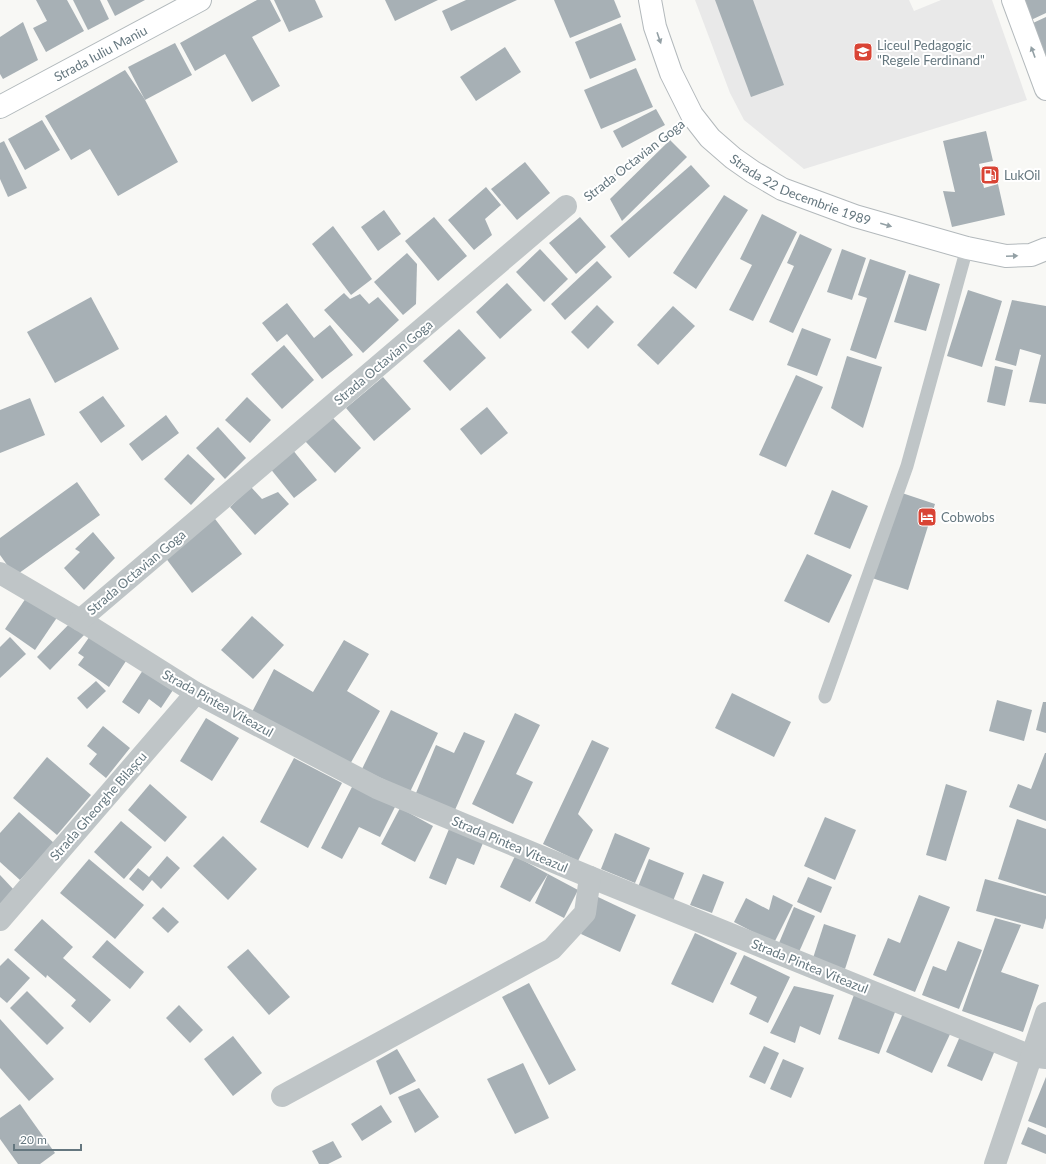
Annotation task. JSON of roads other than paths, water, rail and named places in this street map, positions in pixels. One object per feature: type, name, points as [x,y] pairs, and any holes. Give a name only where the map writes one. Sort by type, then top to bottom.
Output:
[{"type":"main road","name":"Strada Iuliu Maniu","points":[[0,107],[200,0]]},
{"type":"main road","name":"Strada 22 Decembrie 1989","points":[[650,0],[655,27],[671,73],[692,115],[710,138],[733,158],[753,172],[782,189],[855,216],[967,248],[1006,256],[1031,255],[1046,249]]},
{"type":"main road","points":[[1013,0],[1046,89]]},
{"type":"street","name":"Strada Octavian Goga","points":[[80,620],[566,206]]},
{"type":"street","name":"Strada Pintea Viteazul","points":[[0,573],[80,620],[196,693],[377,788],[590,877],[1038,1057]]},
{"type":"street","name":"Strada Gheorghe Bilașcu","points":[[0,920],[196,693]]},
{"type":"street","points":[[282,1096],[552,950],[585,913],[590,877]]},
{"type":"street","points":[[995,1164],[1027,1074],[1038,1057],[1046,1013]]},
{"type":"lane","points":[[825,696],[907,466],[967,248]]},
{"type":"place","name":"Liceul Pedagogic \"Regele Ferdinand\"","points":[[863,52]]},
{"type":"place","name":"LukOil","points":[[990,175]]},
{"type":"place","name":"Cobwobs","points":[[927,517]]}]
